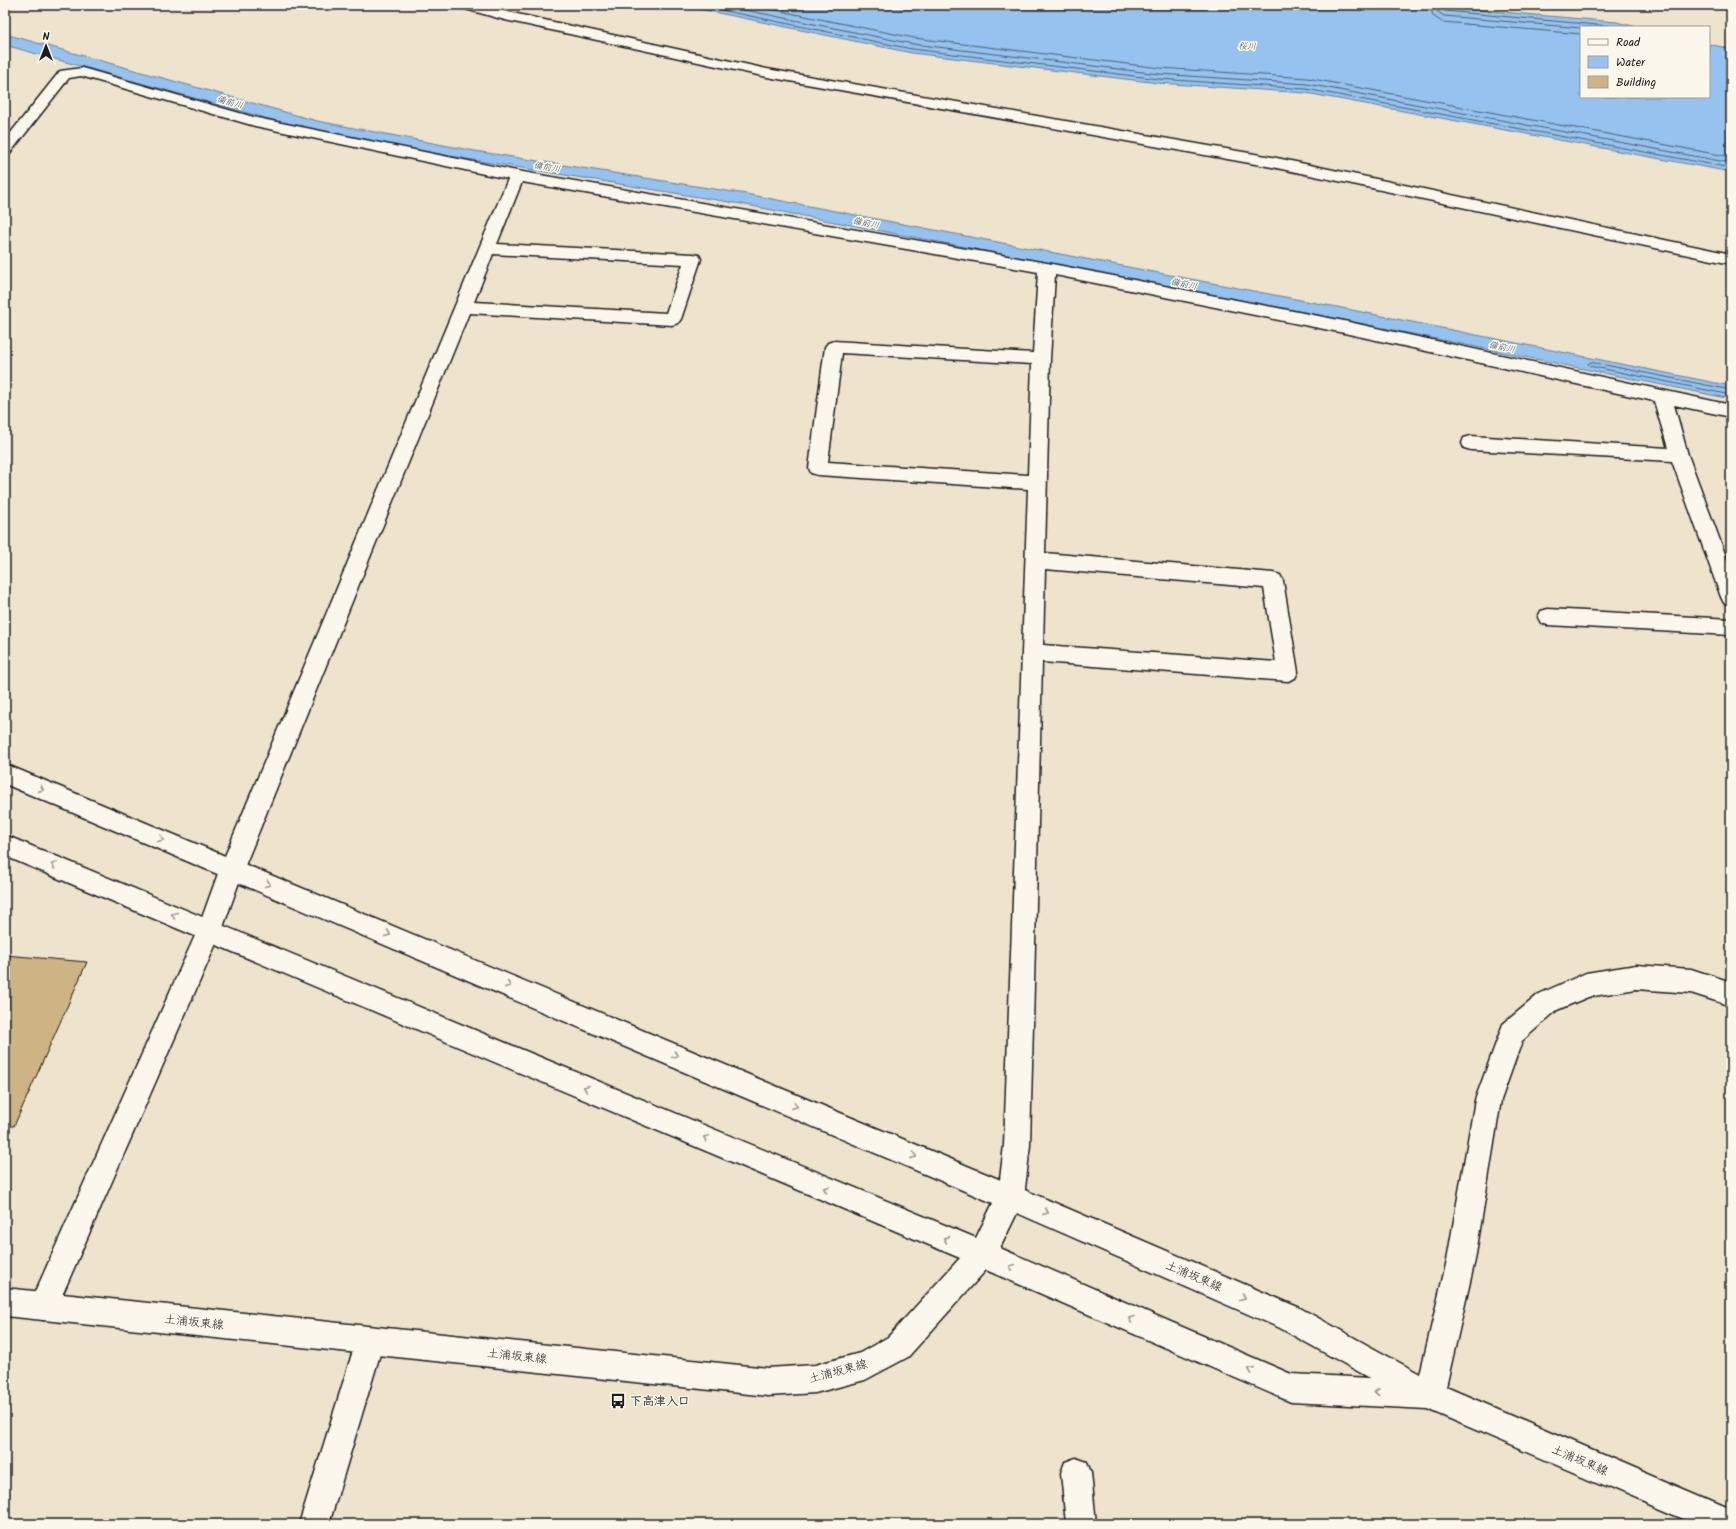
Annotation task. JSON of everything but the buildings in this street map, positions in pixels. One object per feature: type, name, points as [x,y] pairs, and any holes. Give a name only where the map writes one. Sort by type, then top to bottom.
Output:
[{"type":"street","points":[[467,5],[505,16],[767,73],[1272,162],[1731,259]]},
{"type":"street","points":[[5,150],[65,74],[82,72],[255,122],[518,176],[1047,268],[1344,327],[1731,411]]},
{"type":"street","points":[[43,1306],[210,930],[232,868],[518,176]]},
{"type":"street","points":[[463,308],[672,319],[693,258],[488,249]]},
{"type":"street","points":[[5,774],[232,868],[1011,1197],[1016,1145],[1041,359],[1047,268]]},
{"type":"street","points":[[1037,483],[818,468],[834,347],[1041,359]]},
{"type":"street","points":[[1662,396],[1679,455],[1731,597]]},
{"type":"street","points":[[1471,443],[1679,455]]},
{"type":"street","points":[[1032,653],[1288,672],[1273,581],[1034,560]]},
{"type":"street","points":[[1548,617],[1731,627]]},
{"type":"street","points":[[5,845],[982,1254]]},
{"type":"street","points":[[1430,1395],[1461,1260],[1488,1100],[1512,1033],[1548,1002],[1586,985],[1636,977],[1691,982],[1731,994]]},
{"type":"street","name":"土浦坂東線","points":[[5,1302],[768,1382],[815,1379],[865,1366],[898,1347],[982,1254],[1011,1197],[1290,1318],[1430,1395],[1731,1524]]},
{"type":"street","name":"土浦坂東線","points":[[982,1254],[1291,1388],[1430,1395]]},
{"type":"street","points":[[314,1524],[370,1341]]},
{"type":"street","points":[[1076,1473],[1081,1524]]},
{"type":"water","name":"桜川","points":[[680,5],[1423,5],[1616,22],[1633,26],[1580,26],[1580,98],[1710,98],[1710,44],[1731,49],[1731,172],[1306,93],[1158,83],[912,53]]},
{"type":"water","name":"備前川","points":[[5,34],[317,121],[475,151],[746,194],[1337,307],[1731,386],[1731,399],[1334,318],[741,204],[467,159],[308,130],[5,45]]},
{"type":"place","name":"下高津入口","points":[[618,1401]]}]
